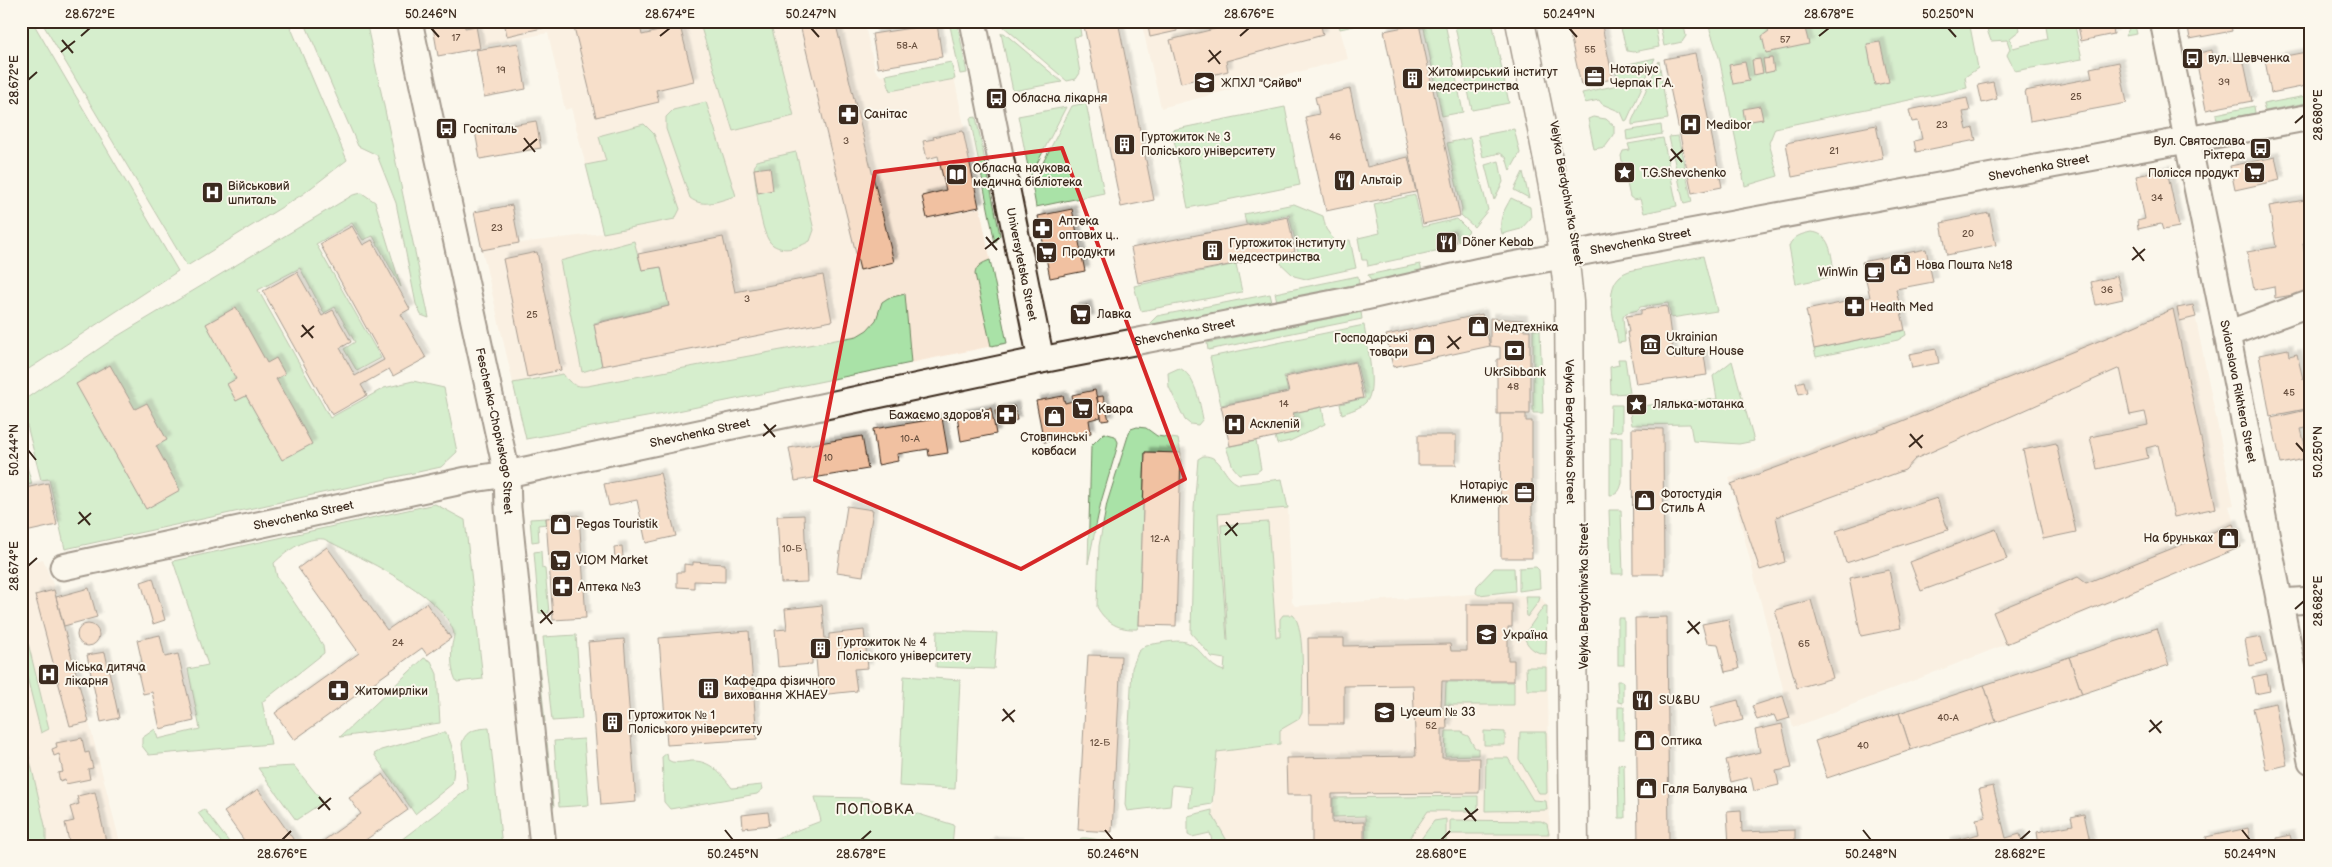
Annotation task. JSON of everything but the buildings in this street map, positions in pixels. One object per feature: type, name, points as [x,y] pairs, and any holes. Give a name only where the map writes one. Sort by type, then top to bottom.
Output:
[{"type":"highway","name":"Velyka Berdychivska Street","points":[[1520,21],[1572,253],[1569,302],[1574,846]]},
{"type":"highway","name":"Velyka Berdychivs'ka Street","points":[[1534,21],[1581,299],[1585,603],[1585,846]]},
{"type":"street","name":"Feschenka-Chopivskogo Street","points":[[409,21],[507,474],[509,517],[543,846]]},
{"type":"street","name":"Universytetska Street","points":[[973,21],[1041,360]]},
{"type":"street","name":"Sviatoslava Rikhtera Street","points":[[2163,21],[2311,761]]},
{"type":"street","name":"Shevchenka Street","points":[[63,568],[468,480],[507,474],[1041,360],[1365,297],[1572,253],[2311,117]]},
{"type":"street","points":[[2227,334],[2311,303]]},
{"type":"street","points":[[2279,602],[2311,600]]},
{"type":"highlighted area","points":[[1062,148],[1185,479],[1021,569],[815,480],[875,172]]},
{"type":"shaded area","points":[[430,21],[864,21],[875,70],[881,76],[951,62],[965,130],[934,137],[934,139],[923,142],[927,159],[938,156],[946,190],[922,196],[927,218],[980,208],[1007,343],[663,414],[526,439],[482,250],[519,243],[603,233],[571,108],[565,110],[548,33],[438,56]]},
{"type":"shaded area","name":"ЖПХЛ \"Сяйво\"","points":[[1141,21],[1338,21],[1348,59],[1161,108]]},
{"type":"shaded area","points":[[2193,305],[2234,505],[2229,506],[2241,547],[2078,616],[1793,728],[1729,478],[1922,410],[2173,309]]},
{"type":"shaded area","name":"Lyceum № 33","points":[[1288,508],[1292,602],[1295,606],[1473,594],[1540,596],[1547,606],[1550,846],[1230,846],[1212,814],[1227,634],[1218,514]]},
{"type":"shaded area","name":"Міська дитяча лікарня","points":[[43,559],[54,587],[121,846],[21,846],[21,564]]},
{"type":"green space","points":[[21,21],[32,21],[178,271],[21,374]]},
{"type":"green space","points":[[45,21],[288,21],[347,160],[303,194],[187,266],[44,26]]},
{"type":"green space","points":[[304,21],[366,21],[429,318],[421,315],[416,304],[396,203],[377,155],[358,146]]},
{"type":"green space","points":[[699,21],[770,21],[794,116],[733,131]]},
{"type":"green space","points":[[949,21],[957,21],[967,73],[960,74]]},
{"type":"green space","points":[[1022,21],[1079,21],[1081,36],[1074,37],[1080,73],[1076,79],[1067,81],[1003,26]]},
{"type":"green space","points":[[1338,21],[1376,21],[1340,29]]},
{"type":"green space","points":[[1418,21],[1427,21],[1425,27],[1445,23],[1463,112],[1442,116],[1424,28],[1420,28]]},
{"type":"green space","points":[[1454,21],[1492,21],[1509,103],[1472,110]]},
{"type":"green space","points":[[1619,21],[1654,21],[1659,47],[1633,52],[1627,51]]},
{"type":"green space","points":[[1659,21],[1683,21],[1686,36],[1682,42],[1664,46]]},
{"type":"green space","points":[[1707,21],[1969,21],[1978,68],[1965,77],[1967,88],[1775,128],[1769,143],[1778,176],[1745,186],[1719,57]]},
{"type":"green space","points":[[1984,21],[2018,21],[2020,30],[2010,38],[2013,48],[2048,39],[2045,21],[2074,21],[2082,59],[2015,71],[2007,55],[2010,49],[2007,40],[1991,41]]},
{"type":"green space","points":[[2130,21],[2134,21],[2137,34],[2125,36],[2131,25]]},
{"type":"green space","points":[[1001,33],[1004,33],[1062,82],[1013,91]]},
{"type":"green space","points":[[1655,58],[1627,120],[1625,121],[1621,112],[1602,104],[1599,100],[1585,103],[1582,93],[1618,85],[1615,67]]},
{"type":"green space","points":[[1659,61],[1668,119],[1632,125],[1632,121]]},
{"type":"green space","points":[[951,62],[955,79],[890,91],[886,75]]},
{"type":"green space","points":[[2311,95],[2311,102],[2265,111],[2263,104]]},
{"type":"green space","points":[[706,102],[736,196],[701,203],[690,198],[666,129],[666,117],[673,110]]},
{"type":"green space","points":[[1086,103],[1104,193],[1036,207],[1032,184],[1072,106]]},
{"type":"green space","points":[[2254,106],[2255,113],[2217,120],[2216,114]]},
{"type":"green space","points":[[1066,107],[1030,177],[1018,116]]},
{"type":"green space","points":[[1285,107],[1300,185],[1188,208],[1172,130]]},
{"type":"green space","points":[[976,117],[1000,235],[995,243],[970,118]]},
{"type":"green space","points":[[1593,117],[1606,119],[1614,126],[1614,135],[1605,147],[1594,149],[1588,119]]},
{"type":"green space","points":[[644,124],[654,134],[680,209],[675,219],[603,233],[586,165],[606,161],[599,137]]},
{"type":"green space","points":[[1661,125],[1662,134],[1627,140],[1626,131]]},
{"type":"green space","points":[[1514,129],[1520,153],[1510,171],[1506,157],[1500,153],[1483,157],[1478,136]]},
{"type":"green space","points":[[1678,136],[1692,202],[1684,204],[1669,137]]},
{"type":"green space","points":[[1470,138],[1488,210],[1474,227],[1461,215],[1462,209],[1447,143]]},
{"type":"green space","points":[[1663,138],[1677,206],[1644,213],[1640,199],[1634,200],[1630,197],[1621,156],[1623,151],[1630,150],[1628,144]]},
{"type":"green space","points":[[796,152],[814,230],[810,241],[797,247],[782,249],[773,245],[765,232],[759,210],[754,169],[756,161]]},
{"type":"green space","points":[[1499,161],[1503,182],[1494,200],[1485,165]]},
{"type":"green space","points":[[1523,172],[1529,198],[1514,190]]},
{"type":"green space","points":[[362,193],[375,202],[401,287],[373,236],[363,240],[352,223],[316,244],[381,358],[357,371],[344,349],[355,342],[335,307],[324,313],[300,268],[258,290],[330,418],[384,388],[413,381],[444,388],[457,452],[441,467],[65,549],[49,479],[41,480],[21,402],[116,337],[353,195]]},
{"type":"green space","points":[[1415,195],[1422,227],[1457,219],[1469,231],[1458,242],[1455,231],[1437,236],[1440,250],[1368,266],[1367,260],[1362,260],[1358,238],[1380,233],[1374,204]]},
{"type":"green space","points":[[1511,198],[1530,207],[1531,218],[1521,229],[1502,234],[1501,219]]},
{"type":"green space","points":[[1294,204],[1323,216],[1326,229],[1336,243],[1350,240],[1356,268],[1306,279],[1294,276],[1275,258],[1298,253],[1289,215],[1246,224],[1244,214]]},
{"type":"green space","points":[[1811,232],[1823,237],[1827,242],[1830,248],[1835,276],[1796,284],[1789,246],[1795,238]]},
{"type":"green space","points":[[634,241],[642,270],[661,267],[669,306],[594,323],[602,366],[582,372],[560,261]]},
{"type":"green space","points":[[1703,256],[1717,311],[1671,318],[1668,303],[1640,307],[1638,310],[1626,313],[1623,317],[1625,342],[1618,343],[1612,292],[1620,276],[1629,271]]},
{"type":"green space","points":[[990,260],[1007,343],[991,346],[975,274],[980,265]]},
{"type":"green space","points":[[1236,264],[1242,292],[1141,311],[1134,286]]},
{"type":"green space","points":[[1420,264],[1422,271],[1371,281],[1368,275]]},
{"type":"green space","points":[[1358,276],[1359,284],[1277,301],[1275,293]]},
{"type":"green space","points":[[905,294],[911,363],[663,414],[526,439],[513,383],[563,374],[573,384],[587,386],[857,336],[867,330],[876,320],[882,302],[888,298]]},
{"type":"green space","points":[[1270,294],[1272,302],[1148,325],[1157,316]]},
{"type":"green space","points":[[1361,312],[1362,319],[1208,350],[1207,343]]},
{"type":"green space","points":[[1364,325],[1371,387],[1366,402],[1358,408],[1342,414],[1340,404],[1365,398],[1356,361],[1284,376],[1288,392],[1221,405],[1210,357]]},
{"type":"green space","points":[[1533,330],[1540,330],[1543,413],[1533,413]]},
{"type":"green space","points":[[1905,330],[1906,335],[1898,340],[1816,357],[1814,349]]},
{"type":"green space","points":[[1618,359],[1625,359],[1630,393],[1611,394],[1610,367],[1619,365]]},
{"type":"green space","points":[[1732,361],[1754,441],[1739,444],[1693,441],[1690,424],[1632,425],[1629,407],[1717,399],[1713,376]]},
{"type":"green space","points":[[1179,368],[1189,376],[1196,390],[1203,419],[1198,425],[1190,424],[1185,420],[1169,387],[1168,373]]},
{"type":"green space","points":[[1611,405],[1622,405],[1622,431],[1610,432]]},
{"type":"green space","points":[[1322,407],[1325,424],[1290,441],[1277,444],[1275,436],[1298,432],[1293,413]]},
{"type":"green space","points":[[1137,427],[1146,428],[1157,436],[1178,439],[1181,453],[1145,452],[1139,625],[1137,629],[1130,629],[1119,627],[1109,621],[1097,607],[1099,546],[1107,503],[1128,436],[1131,429]]},
{"type":"green space","points":[[1104,433],[1115,436],[1118,442],[1101,502],[1088,564],[1091,446]]},
{"type":"green space","points":[[1610,437],[1622,437],[1622,483],[1618,492],[1610,495]]},
{"type":"green space","points":[[1256,441],[1261,469],[1257,472],[1239,474],[1233,467],[1226,447]]},
{"type":"green space","points":[[21,446],[32,484],[21,486]]},
{"type":"green space","points":[[1203,456],[1215,459],[1229,477],[1239,484],[1282,479],[1288,508],[1218,514],[1227,640],[1221,525],[1268,522],[1276,637],[1280,637],[1280,619],[1283,615],[1293,615],[1300,632],[1302,646],[1302,713],[1299,719],[1280,730],[1280,744],[1217,752],[1212,804],[1189,808],[1191,787],[1172,785],[1170,806],[1127,811],[1125,805],[1132,668],[1138,652],[1146,645],[1182,641],[1192,645],[1213,665],[1224,671],[1225,659],[1212,657],[1191,633],[1194,509],[1198,459]]},
{"type":"green space","points":[[435,504],[465,520],[483,679],[457,682],[452,664],[453,630],[445,616],[416,590],[397,577],[324,539],[311,540],[291,549],[274,563],[277,577],[323,645],[324,653],[262,702],[271,744],[149,755],[142,746],[142,738],[155,729],[158,739],[200,729],[188,669],[208,665],[173,561]]},
{"type":"green space","points":[[1609,510],[1621,510],[1623,574],[1611,574]]},
{"type":"green space","points":[[546,518],[547,524],[538,525],[539,541],[532,542],[530,519]]},
{"type":"green space","points":[[541,551],[542,568],[545,569],[549,613],[539,613],[534,552]]},
{"type":"green space","points":[[1536,567],[1539,570],[1540,588],[1519,591],[1519,568]]},
{"type":"green space","points":[[1494,568],[1514,568],[1515,591],[1479,595],[1476,593],[1477,586]]},
{"type":"green space","points":[[1525,596],[1540,596],[1539,601],[1527,617]]},
{"type":"green space","points":[[1544,606],[1547,606],[1546,654],[1532,648],[1526,642],[1524,635]]},
{"type":"green space","points":[[21,614],[49,729],[41,733],[21,653]]},
{"type":"green space","points":[[1618,618],[1624,618],[1624,665],[1618,665]]},
{"type":"green space","points":[[937,631],[997,633],[994,669],[936,667]]},
{"type":"green space","points":[[576,635],[582,719],[552,721],[543,637]]},
{"type":"green space","points":[[536,636],[545,722],[541,722],[531,637]]},
{"type":"green space","points":[[424,658],[431,661],[437,674],[440,723],[340,737]]},
{"type":"green space","points":[[1526,667],[1546,667],[1546,690],[1527,690]]},
{"type":"green space","points":[[904,676],[960,680],[955,789],[899,786]]},
{"type":"green space","points":[[1617,681],[1623,681],[1623,703],[1618,702]]},
{"type":"green space","points":[[1446,682],[1514,682],[1514,705],[1445,705]]},
{"type":"green space","points":[[1618,707],[1624,707],[1624,740],[1618,740]]},
{"type":"green space","points":[[21,721],[46,830],[46,846],[21,846]]},
{"type":"green space","points":[[489,728],[502,846],[393,846],[468,789],[463,739],[472,731]]},
{"type":"green space","points":[[1446,731],[1462,731],[1463,734],[1468,736],[1475,748],[1478,748],[1478,755],[1445,756]]},
{"type":"green space","points":[[1484,731],[1505,732],[1505,745],[1484,745]]},
{"type":"green space","points":[[1520,732],[1546,732],[1547,793],[1539,793],[1519,759]]},
{"type":"green space","points":[[446,733],[453,751],[454,772],[452,784],[415,814],[374,754],[381,750]]},
{"type":"green space","points":[[584,739],[589,805],[559,807],[554,741]]},
{"type":"green space","points":[[543,742],[547,742],[554,807],[550,807]]},
{"type":"green space","points":[[667,753],[668,760],[672,762],[698,761],[710,765],[732,788],[762,785],[763,789],[757,794],[670,809],[664,802],[662,757]]},
{"type":"green space","points":[[1486,758],[1508,758],[1533,800],[1546,801],[1547,810],[1485,811]]},
{"type":"green space","points":[[1624,764],[1625,818],[1619,818],[1618,765]]},
{"type":"green space","points":[[294,766],[323,802],[296,820],[258,768]]},
{"type":"green space","points":[[1478,796],[1478,811],[1428,811],[1404,846],[1366,846],[1365,816],[1333,817],[1333,798]]},
{"type":"green space","points":[[815,797],[867,798],[954,825],[952,846],[770,846],[769,841],[821,821]]},
{"type":"green space","points":[[204,809],[232,846],[224,846],[198,813]]},
{"type":"green space","points":[[1212,810],[1212,814],[1230,846],[1211,846],[1213,845],[1210,833],[1192,837],[1188,835],[1188,816]]},
{"type":"green space","points":[[1446,819],[1446,845],[1416,846],[1434,821]]},
{"type":"green space","points":[[1450,820],[1541,821],[1547,824],[1549,834],[1450,834]]},
{"type":"green space","points":[[1080,839],[1147,846],[1081,846]]},
{"type":"green space","points":[[1466,842],[1502,842],[1502,844],[1523,846],[1466,846]]},
{"type":"place","name":"вул. Шевченка","points":[[2192,58]]},
{"type":"place","name":"Нотаріус Черпак Г.А.","points":[[1594,76]]},
{"type":"place","name":"Житомирський інститут медсестринства","points":[[1412,79]]},
{"type":"place","name":"ЖПХЛ \"Сяйво\"","points":[[1205,83]]},
{"type":"place","name":"Обласна лікарня","points":[[996,98]]},
{"type":"place","name":"Санітас","points":[[848,114]]},
{"type":"place","name":"Medibor","points":[[1690,125]]},
{"type":"place","name":"Госпіталь","points":[[447,129]]},
{"type":"place","name":"Гуртожиток № 3 Поліського університету","points":[[1125,144]]},
{"type":"place","name":"Вул. Святослава Ріхтера","points":[[2261,148]]},
{"type":"place","name":"T.G.Shevchenko","points":[[1625,173]]},
{"type":"place","name":"Полісся продукт","points":[[2255,173]]},
{"type":"place","name":"Обласна наукова медична бібліотека","points":[[957,175]]},
{"type":"place","name":"Альтаір","points":[[1345,180]]},
{"type":"place","name":"Військовий шпиталь","points":[[212,193]]},
{"type":"place","name":"Аптека оптових ц‥","points":[[1043,228]]},
{"type":"place","name":"Döner Kebab","points":[[1446,242]]},
{"type":"place","name":"Гуртожиток інституту медсестринства","points":[[1213,250]]},
{"type":"place","name":"Продукти","points":[[1046,252]]},
{"type":"place","name":"Нова Пошта №18","points":[[1900,265]]},
{"type":"place","name":"WinWin","points":[[1874,272]]},
{"type":"place","name":"Health Med","points":[[1854,307]]},
{"type":"place","name":"Лавка","points":[[1081,314]]},
{"type":"place","name":"Медтехніка","points":[[1478,327]]},
{"type":"place","name":"Ukrainian Culture House","points":[[1650,344]]},
{"type":"place","name":"Господарські товари","points":[[1424,345]]},
{"type":"place","name":"UkrSibbank","points":[[1515,351]]},
{"type":"place","name":"Лялька-мотанка","points":[[1637,404]]},
{"type":"place","name":"Квара","points":[[1082,409]]},
{"type":"place","name":"Бажаємо здоровʼя","points":[[1006,415]]},
{"type":"place","name":"Стовпинські ковбаси","points":[[1054,416]]},
{"type":"place","name":"Асклепій","points":[[1234,424]]},
{"type":"place","name":"Нотаріус Клименюк","points":[[1524,492]]},
{"type":"place","name":"Фотостудія Стиль А","points":[[1645,501]]},
{"type":"place","name":"Pegas Touristik","points":[[560,524]]},
{"type":"place","name":"На бруньках","points":[[2229,538]]},
{"type":"place","name":"VIOM Market","points":[[560,560]]},
{"type":"place","name":"Аптека №3","points":[[562,587]]},
{"type":"place","name":"Україна","points":[[1487,635]]},
{"type":"place","name":"Гуртожиток № 4 Поліського університету","points":[[821,649]]},
{"type":"place","name":"Міська дитяча лікарня","points":[[49,674]]},
{"type":"place","name":"Кафедра фізичного виховання ЖНАЕУ","points":[[708,688]]},
{"type":"place","name":"Житомирліки","points":[[339,691]]},
{"type":"place","name":"SU&BU","points":[[1643,700]]},
{"type":"place","name":"Lyceum № 33","points":[[1384,712]]},
{"type":"place","name":"Гуртожиток № 1 Поліського університету","points":[[612,722]]},
{"type":"place","name":"Оптика","points":[[1645,741]]},
{"type":"place","name":"Галя Балувана","points":[[1646,789]]},
{"type":"district","name":"ПОПОВКА","points":[[875,809]]}]
